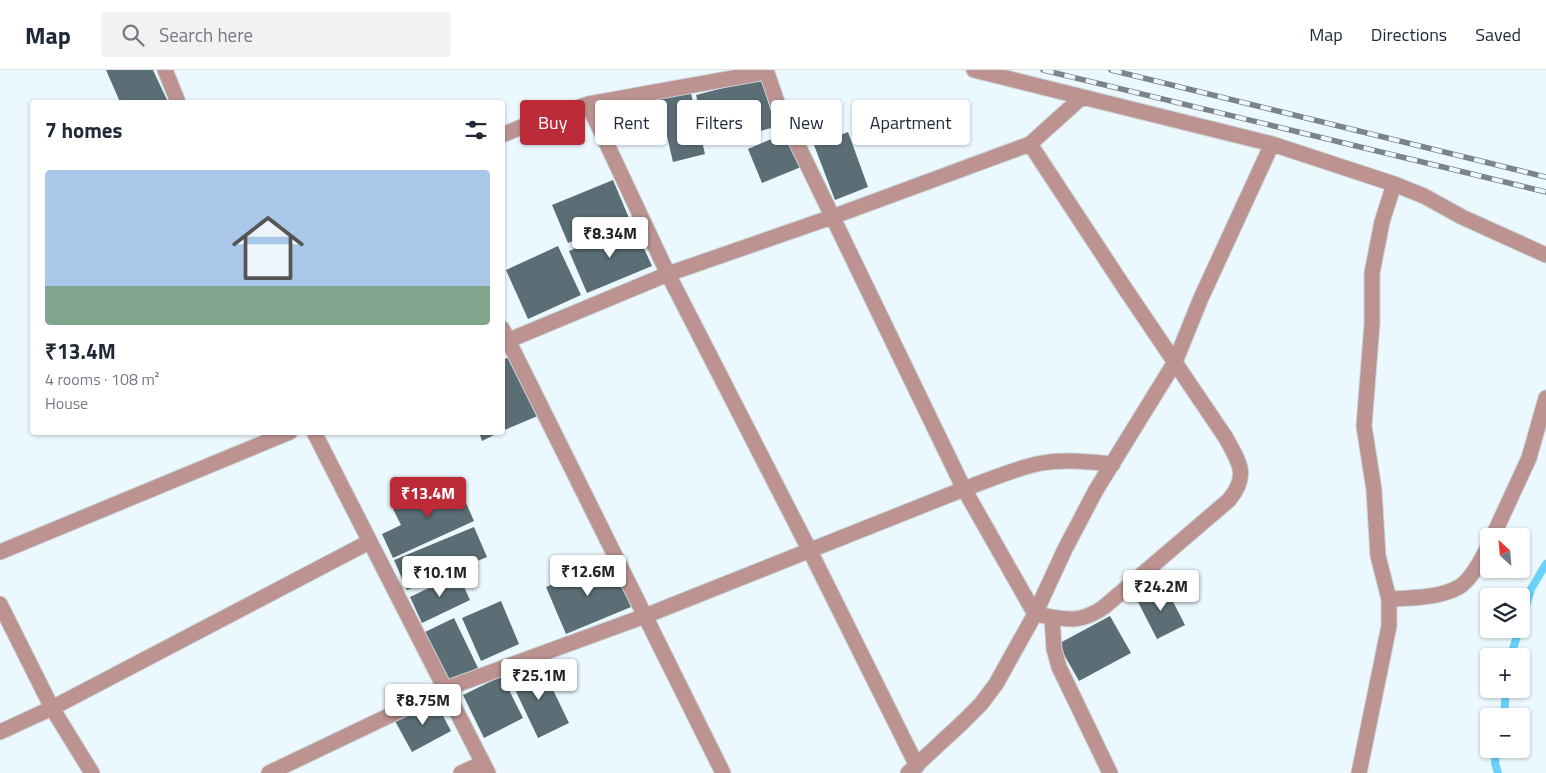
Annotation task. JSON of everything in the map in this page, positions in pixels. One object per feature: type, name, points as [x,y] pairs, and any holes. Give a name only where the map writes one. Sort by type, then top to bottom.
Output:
[{"type":"street","points":[[165,70],[177,100]]},
{"type":"street","points":[[974,70],[1272,144],[1394,184],[1424,196],[1462,217],[1546,255]]},
{"type":"street","points":[[505,134],[588,104],[766,71],[777,102],[964,489],[1035,614]]},
{"type":"street","points":[[723,773],[505,337],[668,274],[832,217],[1030,144],[1081,98]]},
{"type":"street","points":[[588,104],[668,274],[810,551],[913,769],[982,704],[996,684],[1035,614],[1065,549],[1096,490],[1175,362],[1205,290],[1272,144]]},
{"type":"street","points":[[1030,144],[1226,438],[1238,460],[1242,474],[1238,488],[1229,500],[1094,614],[1072,620],[1035,614]]},
{"type":"street","points":[[1359,773],[1389,626],[1390,599],[1378,556],[1374,490],[1364,426],[1372,324],[1372,273],[1382,222],[1394,184]]},
{"type":"street","points":[[1497,528],[1529,458],[1546,398]]},
{"type":"street","points":[[0,552],[283,435]]},
{"type":"street","points":[[316,435],[486,768],[461,773]]},
{"type":"street","points":[[269,773],[445,689],[645,616],[964,489],[1042,463],[1073,461],[1112,464]]},
{"type":"street","points":[[0,732],[52,708],[369,542]]},
{"type":"street","points":[[1390,599],[1432,596],[1460,586],[1480,564]]},
{"type":"street","points":[[0,604],[52,708],[92,773]]},
{"type":"street","points":[[1052,617],[1054,649],[1059,667],[1110,773]]},
{"type":"building","points":[[106,70],[153,70],[167,100],[119,100]]},
{"type":"building","points":[[762,78],[771,112],[771,128],[761,131],[761,100],[697,100],[696,95]]},
{"type":"building","points":[[690,89],[693,100],[677,100],[677,145],[703,145],[705,154],[673,162],[667,136],[667,100],[659,100],[658,97]]},
{"type":"building","points":[[848,132],[868,187],[835,200],[814,145],[842,145],[842,134]]},
{"type":"building","points":[[771,139],[771,145],[791,145],[801,167],[762,183],[748,149]]},
{"type":"building","points":[[613,180],[629,218],[568,243],[552,205]]},
{"type":"building","points":[[633,224],[652,266],[587,293],[569,251]]},
{"type":"building","points":[[558,246],[581,295],[528,319],[506,270]]},
{"type":"building","points":[[513,356],[540,415],[505,430],[505,359]]},
{"type":"building","points":[[480,435],[494,435],[482,441]]},
{"type":"building","points":[[456,480],[474,521],[393,558],[382,534],[401,525],[393,509]]},
{"type":"building","points":[[474,527],[487,557],[407,590],[394,560]]},
{"type":"building","points":[[611,560],[631,607],[566,634],[546,587]]},
{"type":"building","points":[[458,574],[470,600],[422,623],[410,597]]},
{"type":"building","points":[[1165,586],[1185,625],[1157,639],[1137,600]]},
{"type":"building","points":[[501,601],[519,644],[481,661],[462,618]]},
{"type":"building","points":[[1110,616],[1131,653],[1079,681],[1058,644]]},
{"type":"building","points":[[454,618],[478,668],[449,682],[425,632]]},
{"type":"building","points":[[541,665],[569,723],[538,738],[510,679]]},
{"type":"building","points":[[502,676],[523,718],[484,738],[463,695]]},
{"type":"building","points":[[434,699],[451,731],[412,752],[395,721]]},
{"type":"waterway","points":[[1530,592],[1546,564]]},
{"type":"waterway","points":[[1513,648],[1516,638]]},
{"type":"waterway","points":[[1505,698],[1505,708]]},
{"type":"waterway","points":[[1495,758],[1498,773]]},
{"type":"railway","points":[[1043,70],[1546,192]]},
{"type":"railway","points":[[1111,70],[1546,177]]}]
